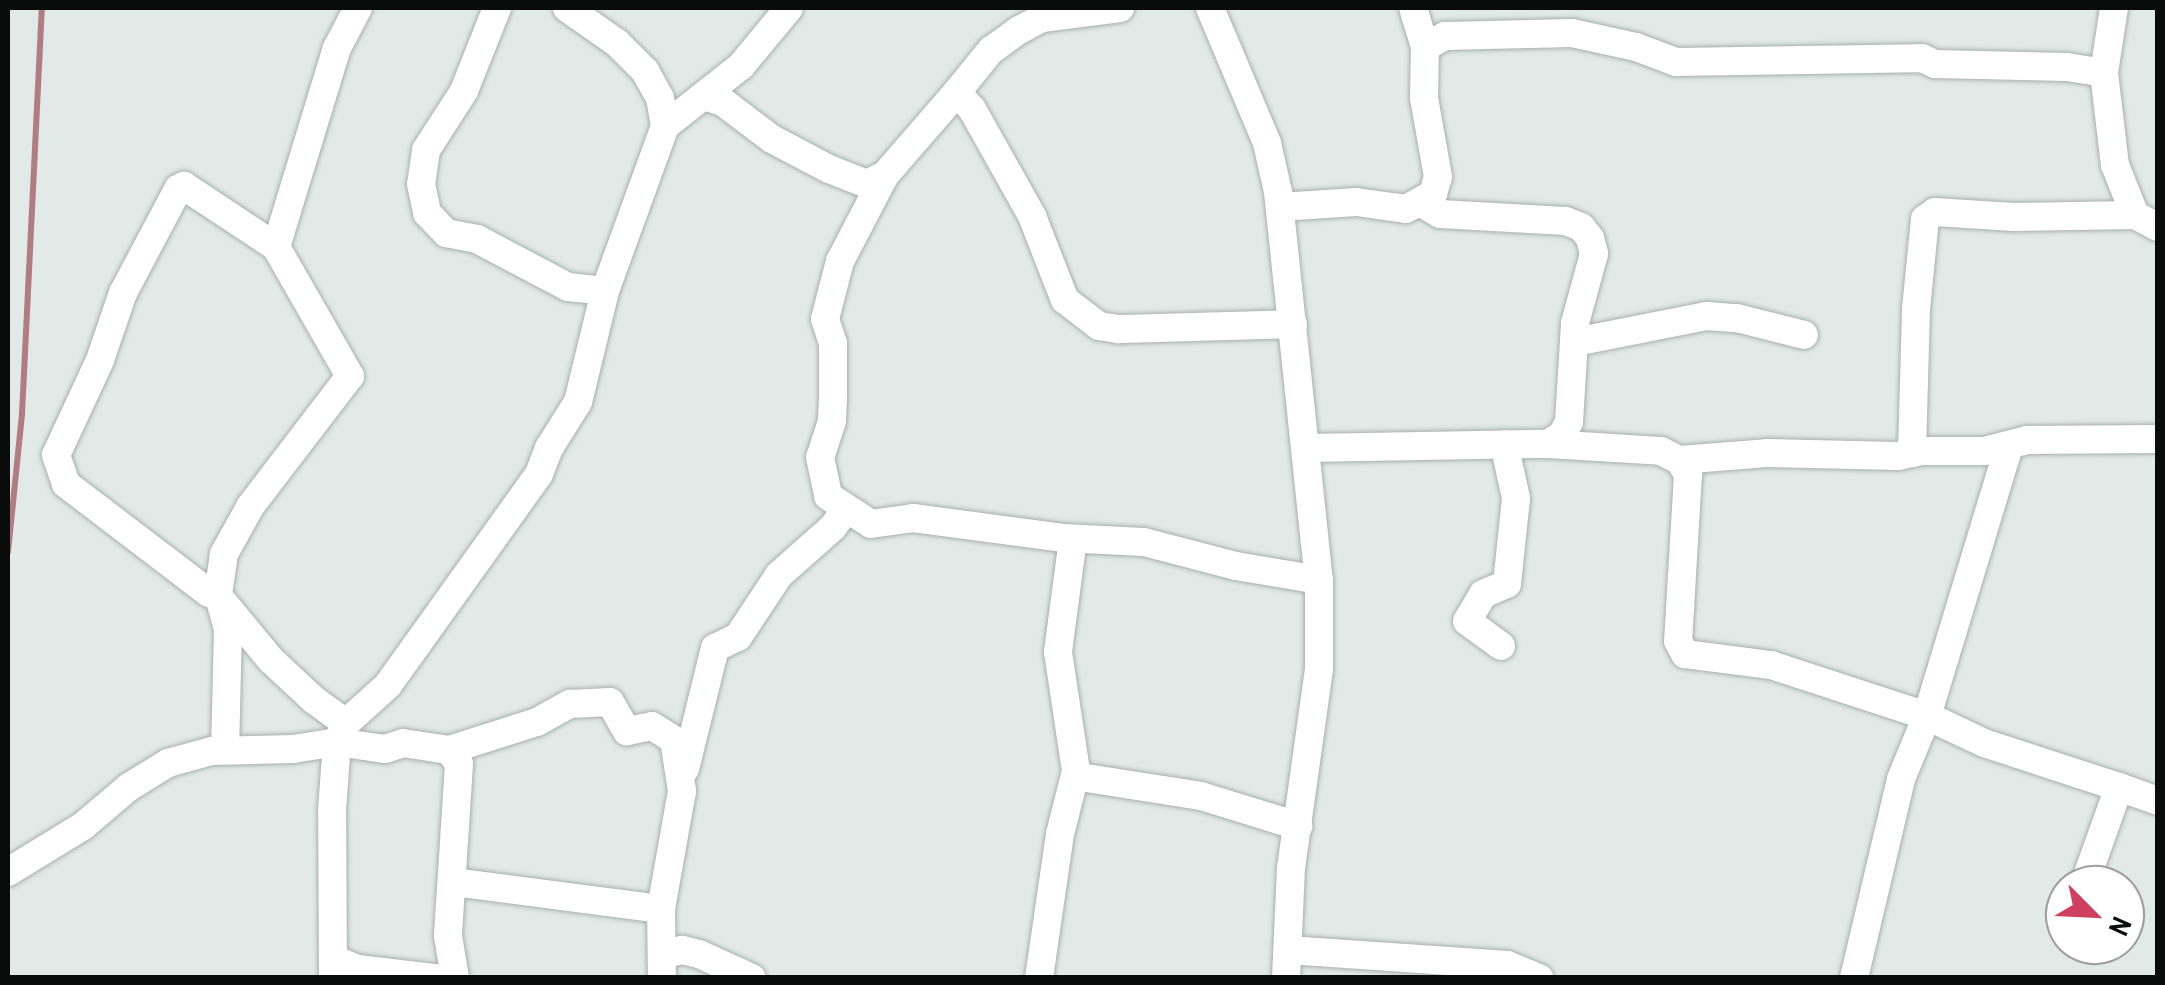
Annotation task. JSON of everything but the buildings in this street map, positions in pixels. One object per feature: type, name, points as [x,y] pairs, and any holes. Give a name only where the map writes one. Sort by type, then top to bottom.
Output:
[{"type":"street","points":[[276,247],[337,48],[358,8]]},
{"type":"street","points":[[497,8],[464,90],[426,150],[421,184],[426,213],[446,233],[478,239],[568,287],[605,291]]},
{"type":"street","points":[[8,872],[82,826],[129,786],[168,763],[225,750],[292,749],[342,732],[388,685],[538,474],[549,448],[578,402],[605,291],[665,126],[660,98],[645,71],[617,43],[567,8]]},
{"type":"street","points":[[665,126],[740,66],[789,8]]},
{"type":"street","points":[[1120,8],[1042,18],[1019,30],[991,50],[884,175],[840,261],[825,318],[833,343],[833,399],[832,421],[820,458],[822,482],[828,496],[871,524],[913,518],[944,520],[1073,539],[1144,542],[1236,566],[1319,580]]},
{"type":"street","points":[[1210,8],[1268,144],[1280,206],[1319,580],[1319,669],[1291,868],[1287,964],[1507,965],[1540,978]]},
{"type":"street","points":[[1280,206],[1356,202],[1406,209],[1433,194],[1438,176],[1424,98],[1425,48],[1413,8]]},
{"type":"street","points":[[2114,8],[2104,73],[2115,165],[2146,221]]},
{"type":"street","points":[[1425,48],[1445,36],[1572,33],[1636,47],[1676,62],[1906,58],[2104,73]]},
{"type":"street","points":[[958,92],[972,108],[1032,216],[1066,300],[1082,316],[1099,326],[1119,328],[1293,324]]},
{"type":"street","points":[[704,96],[723,102],[772,139],[830,170],[867,184],[884,175]]},
{"type":"street","points":[[225,750],[228,628],[220,597],[224,554],[250,508],[350,376],[276,247],[190,188],[178,189],[123,293],[100,360],[56,455],[66,484],[220,597],[271,660],[342,732],[385,749],[402,744],[448,750],[537,722],[570,704],[610,702],[627,731],[652,726],[674,740],[682,791]]},
{"type":"street","points":[[1422,203],[1440,214],[1565,221],[1581,227],[1594,254],[1582,288],[1569,422],[1562,435],[1548,444]]},
{"type":"street","points":[[1912,453],[1916,308],[1925,219],[1935,212],[2146,221]]},
{"type":"street","points":[[1575,342],[1706,316],[1738,318],[1804,335]]},
{"type":"street","points":[[1679,460],[1767,453],[1912,453],[2009,446],[2027,440],[2154,438]]},
{"type":"street","points":[[1501,646],[1468,621],[1483,594],[1507,584],[1516,498],[1504,444]]},
{"type":"street","points":[[1308,448],[1548,444],[1661,451],[1679,460],[1688,474],[1678,640],[1685,654],[1771,664],[1927,716],[1984,743],[2158,801]]},
{"type":"street","points":[[1854,978],[1901,779],[1927,716],[2009,446]]},
{"type":"street","points":[[662,966],[661,909],[696,718],[716,648],[738,637],[779,575],[833,527],[846,509]]},
{"type":"street","points":[[1039,978],[1060,834],[1076,771],[1058,652],[1073,539]]},
{"type":"street","points":[[342,732],[332,810],[333,968],[435,978]]},
{"type":"street","points":[[448,750],[459,764],[448,936],[455,978]]},
{"type":"street","points":[[1076,771],[1091,780],[1201,796],[1298,826]]},
{"type":"street","points":[[2091,865],[2120,787]]},
{"type":"street","points":[[453,882],[661,909]]},
{"type":"street","points":[[662,966],[682,950],[752,978]]},
{"type":"waterway","points":[[8,552],[22,414],[42,8]]}]
